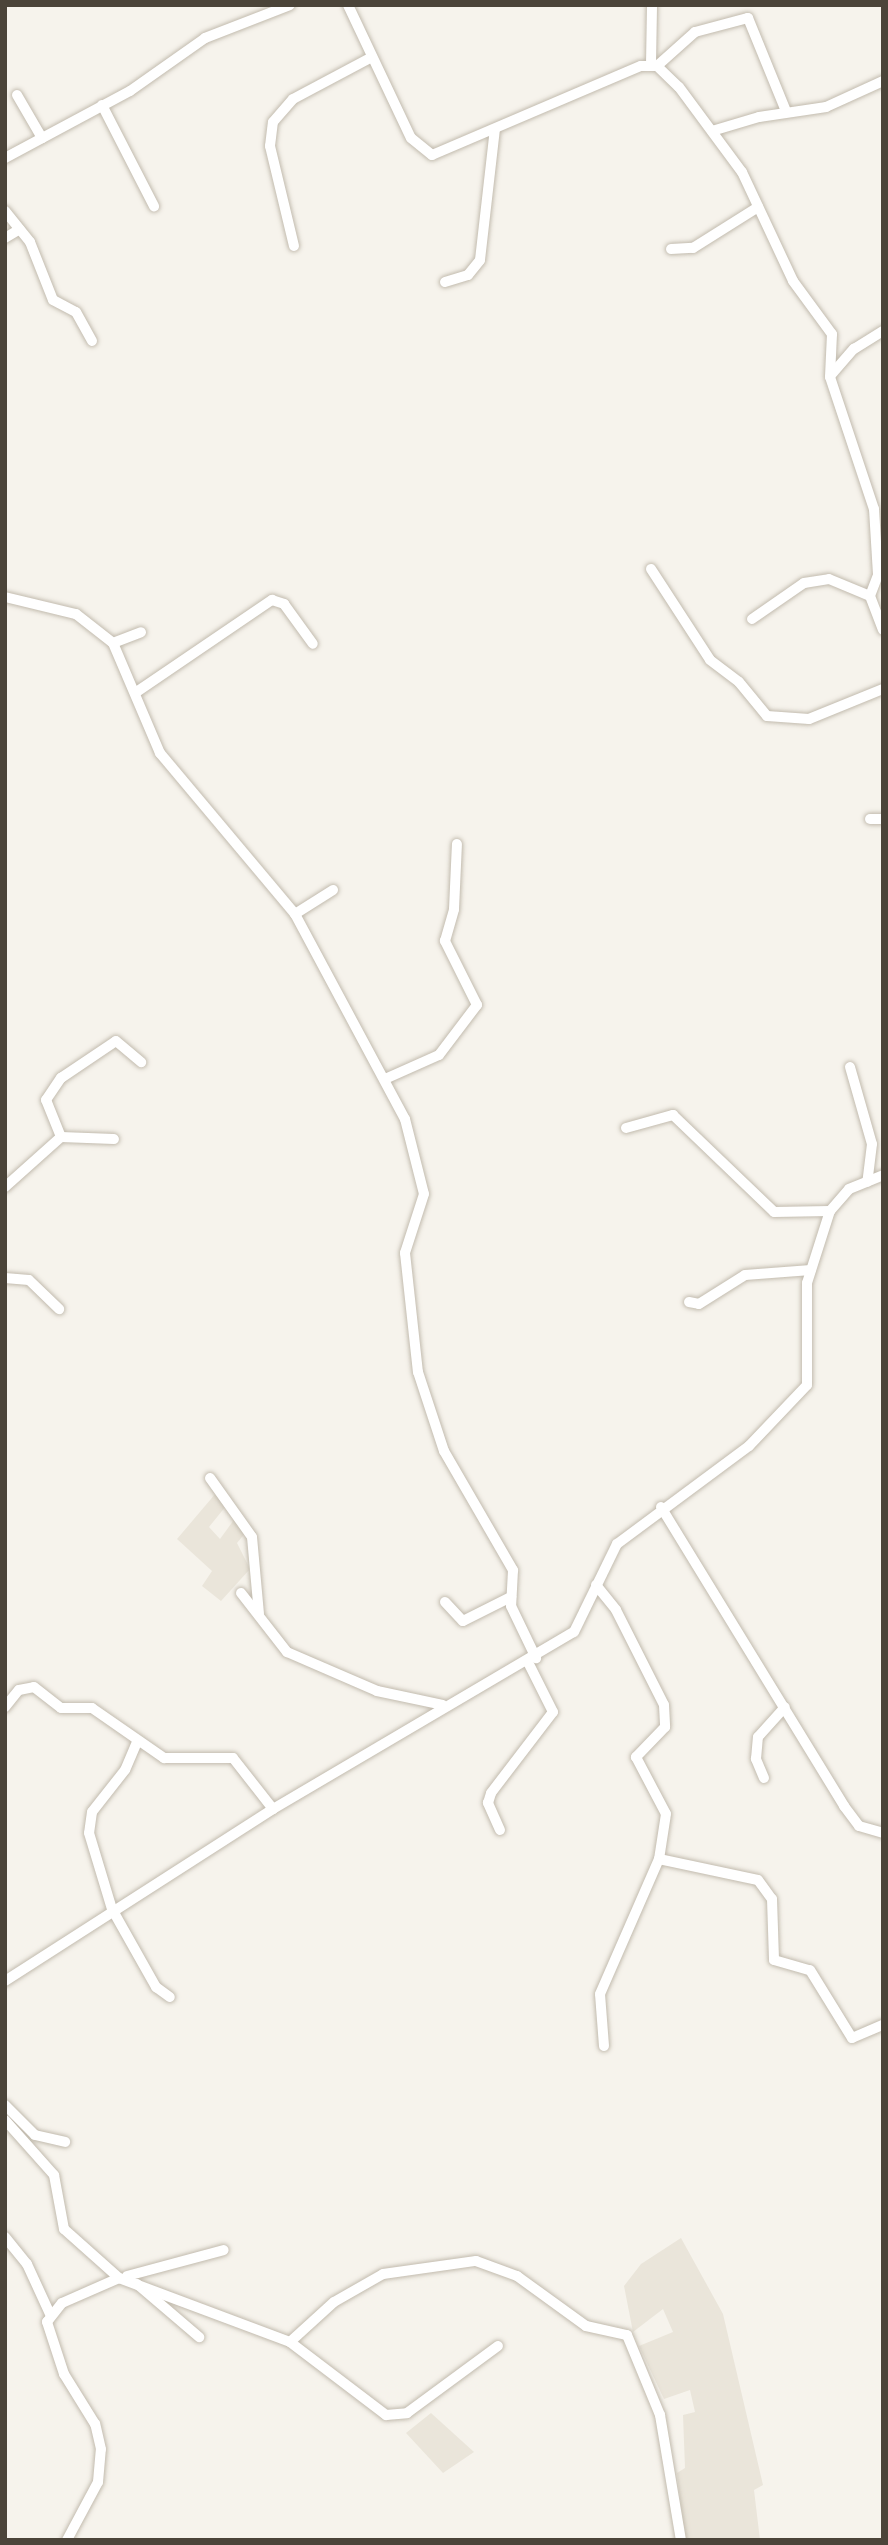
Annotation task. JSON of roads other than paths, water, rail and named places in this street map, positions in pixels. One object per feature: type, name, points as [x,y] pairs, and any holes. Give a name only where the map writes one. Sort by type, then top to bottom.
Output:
[{"type":"street","points":[[348,5],[411,138],[426,153],[438,155],[654,65],[695,32],[748,18],[786,111]]},
{"type":"street","points":[[652,5],[654,65],[712,131],[742,172],[793,281],[832,334],[830,377],[878,508],[881,574],[870,596]]},
{"type":"street","points":[[5,158],[102,105],[205,38],[285,6]]},
{"type":"street","points":[[294,246],[270,146],[273,122],[293,99],[372,57]]},
{"type":"street","points":[[712,131],[786,111],[826,107],[883,81]]},
{"type":"street","points":[[17,96],[42,138]]},
{"type":"street","points":[[102,105],[154,206]]},
{"type":"street","points":[[446,282],[468,275],[480,260],[495,129]]},
{"type":"street","points":[[671,249],[693,248],[758,207]]},
{"type":"street","points":[[5,211],[20,229],[53,300],[76,312],[92,341]]},
{"type":"street","points":[[5,238],[20,229]]},
{"type":"street","points":[[830,377],[854,349],[883,331]]},
{"type":"street","points":[[651,569],[710,660],[739,682],[768,716],[809,719],[883,689]]},
{"type":"street","points":[[752,619],[804,583],[829,579],[870,596],[883,630]]},
{"type":"street","points":[[5,597],[88,619],[113,643],[164,759],[295,914],[385,1079],[409,1129],[423,1184],[419,1214],[405,1253],[418,1372],[444,1451],[513,1570],[511,1597],[553,1712],[491,1793],[488,1803],[500,1830]]},
{"type":"street","points":[[135,693],[272,600],[284,604],[313,644]]},
{"type":"street","points":[[113,643],[141,632]]},
{"type":"street","points":[[870,819],[883,819]]},
{"type":"street","points":[[385,1079],[439,1055],[477,1005],[445,941],[454,909],[457,844]]},
{"type":"street","points":[[295,914],[332,890]]},
{"type":"street","points":[[61,1137],[46,1100],[61,1078],[116,1041],[141,1062]]},
{"type":"street","points":[[850,1067],[872,1144],[867,1181]]},
{"type":"street","points":[[626,1128],[673,1115],[774,1212],[830,1211]]},
{"type":"street","points":[[5,1186],[61,1137],[114,1139]]},
{"type":"street","points":[[5,1981],[113,1909],[273,1809],[443,1705],[532,1660],[581,1624],[596,1584],[617,1544],[661,1507],[749,1446],[807,1385],[810,1350],[805,1321],[811,1270],[830,1211],[849,1189],[883,1175]]},
{"type":"street","points":[[689,1302],[699,1304],[745,1275],[811,1270]]},
{"type":"street","points":[[5,1278],[29,1280],[59,1309]]},
{"type":"street","points":[[210,1478],[252,1537],[259,1617]]},
{"type":"street","points":[[661,1507],[859,1826],[883,1833]]},
{"type":"street","points":[[596,1584],[616,1610],[664,1705],[665,1727],[636,1757],[666,1814],[659,1859],[600,1994],[604,2046]]},
{"type":"street","points":[[241,1593],[287,1652],[377,1691],[443,1705]]},
{"type":"street","points":[[444,1602],[463,1621],[511,1597]]},
{"type":"street","points":[[5,1707],[25,1686],[34,1687],[61,1708],[92,1708],[136,1744],[173,1760],[208,1755],[233,1758],[273,1809]]},
{"type":"street","points":[[764,1778],[756,1759],[758,1737],[785,1707]]},
{"type":"street","points":[[136,1744],[129,1761],[88,1824],[113,1909],[156,1987],[170,1997]]},
{"type":"street","points":[[659,1859],[758,1880],[772,1899],[774,1960],[810,1970],[852,2038],[883,2025]]},
{"type":"street","points":[[5,2105],[36,2135],[65,2142]]},
{"type":"street","points":[[5,2120],[54,2175],[64,2229],[199,2337]]},
{"type":"street","points":[[5,2237],[27,2264],[50,2314],[48,2330],[64,2374],[95,2424],[101,2449],[98,2482],[67,2540]]},
{"type":"street","points":[[50,2314],[62,2303],[125,2277],[224,2250]]},
{"type":"street","points":[[290,2342],[334,2302],[383,2274],[476,2261],[517,2276],[586,2326],[627,2335],[660,2415],[681,2540]]},
{"type":"street","points":[[125,2277],[290,2342],[386,2415],[397,2417],[498,2346]]}]
